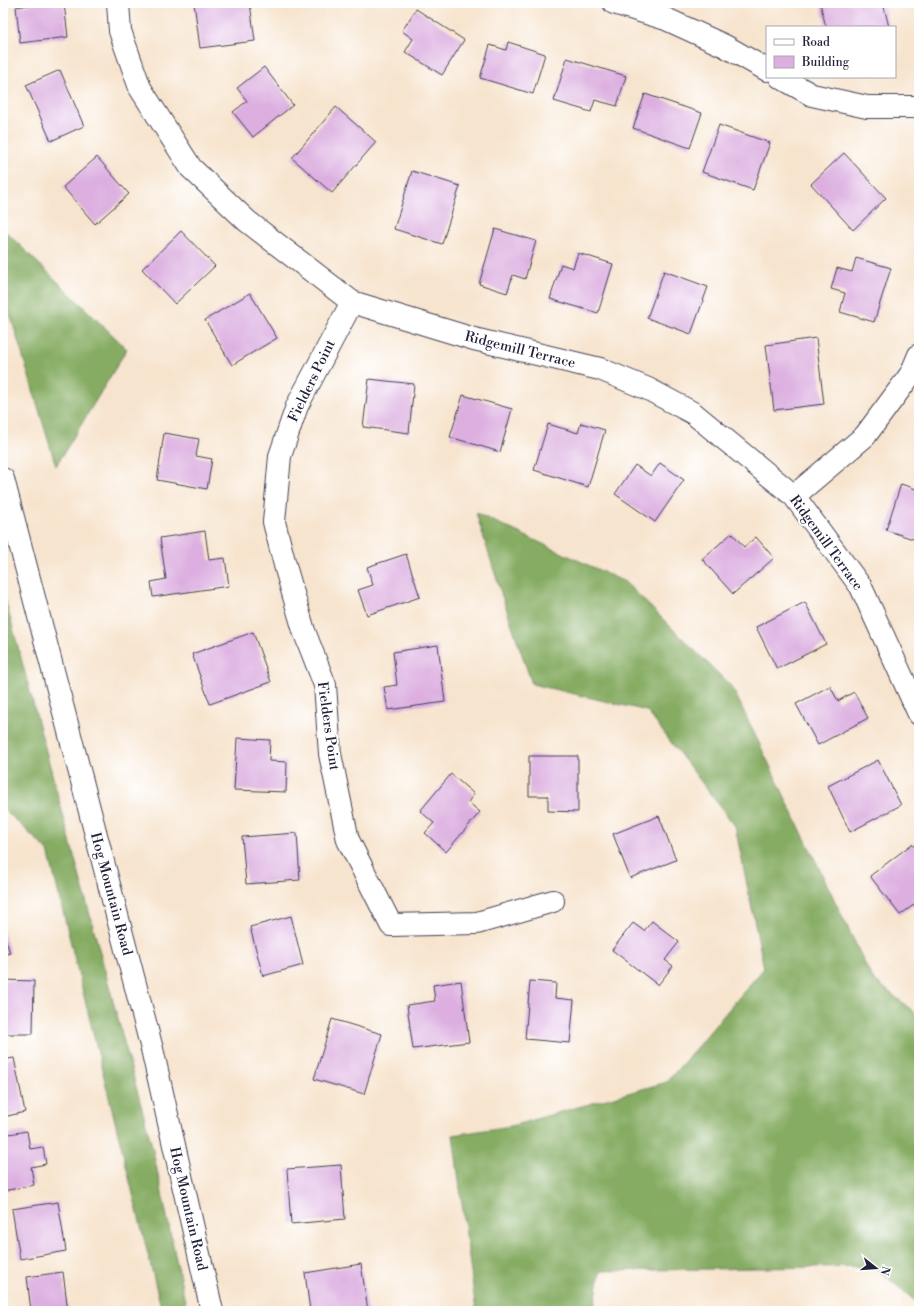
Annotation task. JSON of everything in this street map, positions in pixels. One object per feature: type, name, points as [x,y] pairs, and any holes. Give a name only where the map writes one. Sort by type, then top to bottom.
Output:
[{"type":"street","name":"Ridgemill Terrace","points":[[118,3],[120,31],[140,88],[191,168],[248,221],[352,302],[474,339],[600,369],[648,388],[693,413],[794,496],[860,587],[919,714]]},
{"type":"street","points":[[614,3],[666,19],[724,46],[766,69]]},
{"type":"street","points":[[782,78],[812,95],[867,107],[919,107]]},
{"type":"street","name":"Fielders Point","points":[[352,302],[297,406],[280,456],[274,522],[304,630],[325,686],[330,754],[348,840],[391,925],[477,923],[553,901]]},
{"type":"street","points":[[794,496],[865,436],[911,374],[919,355]]},
{"type":"street","name":"Hog Mountain Road","points":[[3,479],[152,1049],[212,1311]]},
{"type":"green space","points":[[3,229],[127,349],[56,466],[3,291]]},
{"type":"green space","points":[[476,513],[625,582],[732,687],[872,978],[919,1016],[919,1304],[873,1266],[600,1271],[594,1311],[476,1311],[453,1135],[511,1126],[667,1082],[764,968],[735,826],[647,711],[532,684]]},
{"type":"green space","points":[[3,591],[152,1146],[187,1311],[162,1311],[48,851],[3,808]]},
{"type":"building","points":[[28,3],[64,3],[68,37],[20,43],[16,7],[29,5]]},
{"type":"building","points":[[194,3],[250,3],[255,41],[200,48]]},
{"type":"building","points":[[820,3],[883,3],[889,26],[826,26]]},
{"type":"building","points":[[416,9],[464,40],[442,75],[405,52],[413,39],[402,31]]},
{"type":"building","points":[[508,42],[545,54],[533,94],[480,78],[490,45],[506,50]]},
{"type":"building","points":[[567,58],[626,76],[617,106],[595,100],[591,112],[554,101]]},
{"type":"building","points":[[264,67],[293,105],[253,137],[233,112],[247,101],[237,88]]},
{"type":"building","points":[[60,70],[84,126],[51,141],[26,85]]},
{"type":"building","points":[[645,94],[702,113],[690,148],[633,128]]},
{"type":"building","points":[[336,107],[376,142],[332,193],[292,158]]},
{"type":"building","points":[[719,125],[770,143],[753,190],[702,172]]},
{"type":"building","points":[[844,153],[886,198],[853,230],[811,184]]},
{"type":"building","points":[[97,157],[129,194],[95,224],[63,187]]},
{"type":"building","points":[[412,171],[460,186],[442,244],[394,229]]},
{"type":"building","points":[[495,229],[536,241],[525,279],[513,275],[507,293],[479,284]]},
{"type":"building","points":[[181,231],[215,266],[175,304],[142,269]]},
{"type":"building","points":[[578,253],[613,264],[598,313],[550,299],[561,264],[573,268]]},
{"type":"building","points":[[856,258],[891,268],[874,322],[840,312],[845,293],[831,289],[837,268],[852,272]]},
{"type":"building","points":[[664,271],[708,287],[691,334],[647,318]]},
{"type":"building","points":[[250,293],[277,338],[232,365],[205,320]]},
{"type":"building","points":[[816,338],[824,404],[774,410],[766,345]]},
{"type":"building","points":[[369,379],[414,384],[409,433],[363,427]]},
{"type":"building","points":[[463,395],[512,409],[500,452],[450,437]]},
{"type":"building","points":[[581,423],[605,430],[588,487],[534,470],[548,424],[578,433]]},
{"type":"building","points":[[164,433],[199,439],[196,456],[212,459],[207,489],[157,480]]},
{"type":"building","points":[[660,463],[684,480],[655,522],[615,494],[635,465],[651,476]]},
{"type":"building","points":[[901,484],[919,490],[919,541],[886,530]]},
{"type":"building","points":[[205,531],[209,560],[225,558],[229,586],[153,597],[151,582],[166,579],[160,538]]},
{"type":"building","points":[[732,533],[744,547],[756,537],[774,558],[733,594],[702,559]]},
{"type":"building","points":[[406,554],[420,597],[367,615],[358,590],[373,585],[367,567]]},
{"type":"building","points":[[805,602],[826,644],[777,669],[756,627]]},
{"type":"building","points":[[253,632],[271,682],[210,704],[192,654]]},
{"type":"building","points":[[438,645],[445,702],[388,710],[384,687],[397,685],[393,652]]},
{"type":"building","points":[[830,686],[838,701],[854,692],[868,718],[818,745],[796,704]]},
{"type":"building","points":[[237,738],[270,740],[269,761],[287,762],[286,792],[234,790]]},
{"type":"building","points":[[529,756],[578,756],[578,812],[548,811],[548,796],[529,796]]},
{"type":"building","points":[[878,760],[901,805],[850,832],[828,786]]},
{"type":"building","points":[[451,774],[474,794],[468,802],[480,812],[446,852],[425,833],[434,823],[420,811]]},
{"type":"building","points":[[659,816],[676,860],[630,878],[613,834]]},
{"type":"building","points":[[297,833],[300,880],[246,884],[242,837]]},
{"type":"building","points":[[912,844],[919,853],[919,901],[900,915],[870,876]]},
{"type":"building","points":[[291,916],[303,965],[263,976],[250,927]]},
{"type":"building","points":[[652,921],[679,942],[665,960],[673,966],[658,985],[612,950],[633,923],[644,931]]},
{"type":"building","points":[[3,930],[10,953],[3,955]]},
{"type":"building","points":[[3,980],[34,981],[33,1034],[3,1034]]},
{"type":"building","points":[[461,981],[469,1042],[413,1049],[407,1005],[435,1001],[433,985]]},
{"type":"building","points":[[530,981],[556,983],[555,998],[574,1000],[570,1043],[525,1039]]},
{"type":"building","points":[[332,1019],[382,1034],[364,1094],[314,1079]]},
{"type":"building","points":[[14,1058],[25,1112],[3,1117],[3,1060]]},
{"type":"building","points":[[27,1131],[30,1149],[43,1147],[46,1164],[31,1167],[34,1185],[3,1191],[3,1135]]},
{"type":"building","points":[[341,1165],[345,1219],[291,1224],[287,1169]]},
{"type":"building","points":[[58,1202],[66,1251],[20,1259],[12,1209]]},
{"type":"building","points":[[361,1264],[368,1311],[310,1311],[305,1273]]},
{"type":"building","points":[[63,1272],[68,1311],[31,1311],[27,1277]]}]
